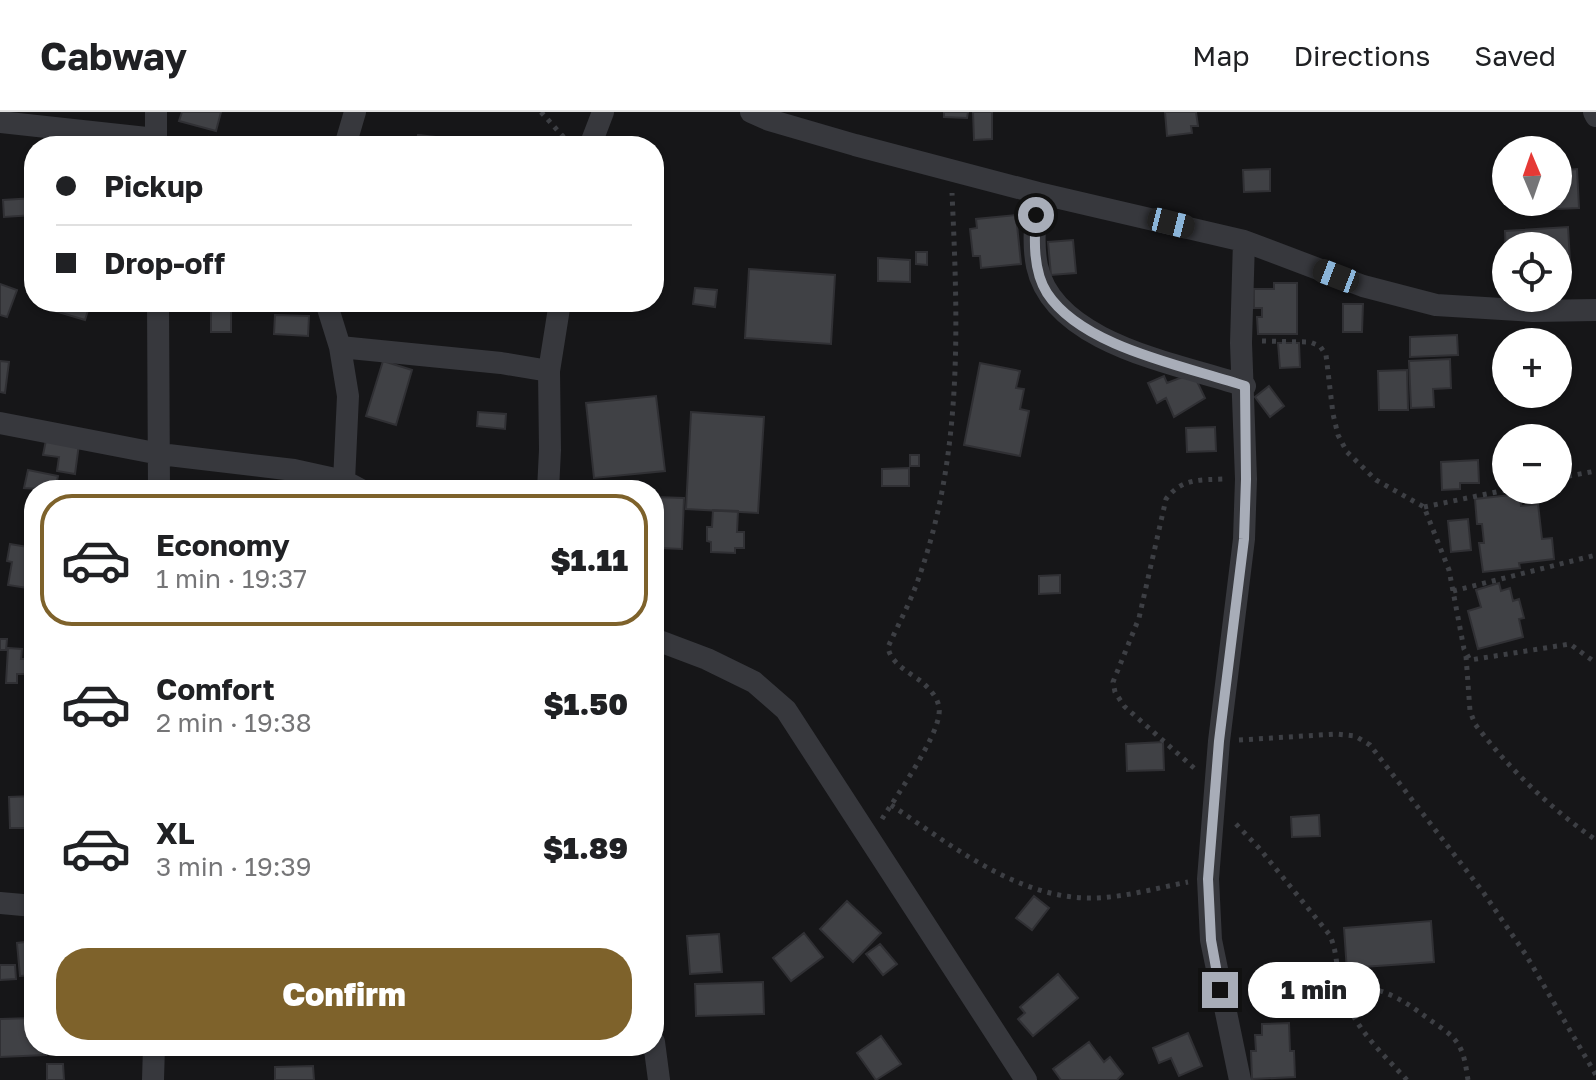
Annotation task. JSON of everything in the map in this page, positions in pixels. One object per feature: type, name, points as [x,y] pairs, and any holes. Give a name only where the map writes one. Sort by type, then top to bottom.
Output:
[{"type":"street","points":[[156,112],[156,136]]},
{"type":"street","points":[[348,136],[355,112]]},
{"type":"street","points":[[594,136],[603,112]]},
{"type":"street","points":[[765,115],[1038,193],[1244,241],[1363,286],[1436,305],[1533,311],[1596,310]]},
{"type":"street","points":[[0,122],[57,126],[119,136]]},
{"type":"street","points":[[1038,193],[1034,237],[1037,267],[1047,293],[1066,312],[1118,345],[1245,386]]},
{"type":"street","points":[[1240,1080],[1211,940],[1208,879],[1219,741],[1244,539],[1245,386],[1241,343],[1244,241]]},
{"type":"street","points":[[158,312],[159,480]]},
{"type":"street","points":[[329,312],[340,347],[348,396],[352,480]]},
{"type":"street","points":[[548,480],[549,371],[558,312]]},
{"type":"street","points":[[340,347],[501,363],[549,371]]},
{"type":"street","points":[[0,423],[160,454],[267,466],[326,480]]},
{"type":"street","points":[[664,643],[754,682],[786,710],[1026,1080]]},
{"type":"street","points":[[0,903],[24,905]]},
{"type":"street","points":[[153,1080],[154,1056]]},
{"type":"street","points":[[656,1056],[659,1080]]},
{"type":"path","points":[[541,112],[563,136]]},
{"type":"path","points":[[870,837],[936,726],[940,713],[929,688],[891,658],[888,647],[927,554],[951,446],[957,305],[951,169]]},
{"type":"path","points":[[1241,343],[1287,340],[1320,346],[1326,355],[1338,435],[1347,452],[1376,480],[1424,507],[1443,553],[1466,656],[1470,711],[1475,724],[1550,803],[1596,840]]},
{"type":"path","points":[[1572,475],[1596,471]]},
{"type":"path","points":[[1246,479],[1191,480],[1175,487],[1166,499],[1139,618],[1113,682],[1115,692],[1124,706],[1214,793],[1322,922],[1334,942],[1340,983],[1359,1029],[1407,1080]]},
{"type":"path","points":[[1424,507],[1492,493]]},
{"type":"path","points":[[1453,591],[1596,555]]},
{"type":"path","points":[[1466,656],[1470,660],[1482,659],[1570,644],[1596,663]]},
{"type":"path","points":[[1219,741],[1336,734],[1355,736],[1370,745],[1483,892],[1517,943],[1596,1076],[1589,1080]]},
{"type":"path","points":[[891,805],[991,869],[1035,889],[1072,897],[1110,897],[1208,879]]},
{"type":"path","points":[[1340,983],[1381,990],[1412,1006],[1458,1043],[1468,1080]]},
{"type":"building","points":[[182,112],[221,112],[216,131],[179,121]]},
{"type":"building","points":[[944,112],[968,112],[967,118],[944,117]]},
{"type":"building","points":[[973,112],[992,112],[992,139],[974,140]]},
{"type":"building","points":[[1165,112],[1196,112],[1198,126],[1191,126],[1192,133],[1167,136]]},
{"type":"building","points":[[1270,169],[1270,191],[1244,192],[1243,170]]},
{"type":"building","points":[[1577,169],[1579,208],[1572,208],[1572,170]]},
{"type":"building","points":[[24,199],[24,216],[4,217],[3,200]]},
{"type":"building","points":[[1016,215],[1021,264],[981,268],[980,256],[973,256],[970,229],[977,228],[976,219]]},
{"type":"building","points":[[1568,227],[1568,232],[1505,232]]},
{"type":"building","points":[[1073,240],[1076,273],[1051,275],[1048,242]]},
{"type":"building","points":[[916,252],[927,252],[927,265],[916,264]]},
{"type":"building","points":[[878,258],[910,260],[910,282],[878,281]]},
{"type":"building","points":[[749,269],[835,275],[831,344],[745,338]]},
{"type":"building","points":[[1274,283],[1297,283],[1297,334],[1258,334],[1257,317],[1262,317],[1262,308],[1254,308],[1254,289],[1274,289]]},
{"type":"building","points":[[0,284],[17,290],[7,317],[0,315]]},
{"type":"building","points":[[695,288],[717,290],[715,307],[693,304]]},
{"type":"building","points":[[1343,304],[1363,304],[1362,332],[1343,332]]},
{"type":"building","points":[[58,312],[87,312],[85,320]]},
{"type":"building","points":[[211,312],[231,312],[231,332],[211,332]]},
{"type":"building","points":[[275,315],[309,316],[308,336],[274,334]]},
{"type":"building","points":[[1457,335],[1458,355],[1410,357],[1410,337]]},
{"type":"building","points":[[1278,343],[1299,343],[1300,367],[1280,368]]},
{"type":"building","points":[[1450,359],[1451,388],[1433,389],[1434,407],[1411,408],[1409,361]]},
{"type":"building","points":[[0,361],[9,362],[5,393],[0,392]]},
{"type":"building","points":[[383,361],[412,370],[396,425],[366,416]]},
{"type":"building","points":[[980,363],[1020,371],[1016,388],[1024,389],[1020,409],[1029,411],[1020,456],[964,445]]},
{"type":"building","points":[[1407,370],[1408,410],[1379,410],[1378,371]]},
{"type":"building","points":[[1193,373],[1205,398],[1174,417],[1166,398],[1157,403],[1148,383],[1164,376],[1167,383]]},
{"type":"building","points":[[1269,386],[1284,406],[1270,417],[1255,397]]},
{"type":"building","points":[[656,396],[665,471],[594,478],[586,403]]},
{"type":"building","points":[[478,412],[506,414],[505,429],[477,426]]},
{"type":"building","points":[[691,412],[764,417],[758,513],[686,509]]},
{"type":"building","points":[[1215,427],[1216,451],[1187,452],[1186,428]]},
{"type":"building","points":[[46,440],[79,444],[75,474],[57,471],[59,457],[43,455]]},
{"type":"building","points":[[910,455],[919,455],[919,466],[910,466]]},
{"type":"building","points":[[1478,460],[1479,483],[1460,483],[1460,489],[1442,490],[1441,462]]},
{"type":"building","points":[[909,468],[909,486],[882,486],[882,469]]},
{"type":"building","points":[[28,470],[58,476],[57,480],[26,480]]},
{"type":"building","points":[[664,497],[684,498],[682,549],[664,548]]},
{"type":"building","points":[[1492,497],[1492,504],[1538,504],[1542,539],[1552,538],[1554,559],[1519,563],[1520,568],[1483,572],[1479,543],[1484,543],[1482,524],[1477,524],[1475,499]]},
{"type":"building","points":[[713,510],[738,511],[737,532],[744,532],[744,548],[735,548],[735,553],[711,552],[707,527],[712,527]]},
{"type":"building","points":[[1468,519],[1471,550],[1451,552],[1448,521]]},
{"type":"building","points":[[10,544],[24,546],[24,587],[8,585],[12,562],[7,561]]},
{"type":"building","points":[[1060,575],[1060,593],[1039,594],[1039,576]]},
{"type":"building","points":[[1499,583],[1501,591],[1510,588],[1513,601],[1519,599],[1524,618],[1519,619],[1523,637],[1478,649],[1468,611],[1481,607],[1476,590]]},
{"type":"building","points":[[0,639],[7,639],[6,650],[0,650]]},
{"type":"building","points":[[8,648],[22,649],[24,674],[17,674],[17,683],[6,683]]},
{"type":"building","points":[[1163,742],[1164,770],[1127,771],[1126,744]]},
{"type":"building","points":[[24,796],[24,828],[10,828],[9,797]]},
{"type":"building","points":[[1319,815],[1320,836],[1292,837],[1291,817]]},
{"type":"building","points":[[1034,896],[1049,908],[1032,930],[1016,918]]},
{"type":"building","points":[[847,901],[881,933],[853,962],[820,929]]},
{"type":"building","points":[[1431,921],[1434,962],[1347,971],[1344,928]]},
{"type":"building","points":[[804,933],[823,957],[791,981],[773,958]]},
{"type":"building","points":[[719,934],[722,972],[690,974],[687,936]]},
{"type":"building","points":[[24,942],[24,976],[20,976],[17,943]]},
{"type":"building","points":[[880,944],[897,964],[883,975],[866,954]]},
{"type":"building","points":[[0,965],[15,965],[16,979],[0,980]]},
{"type":"building","points":[[1058,974],[1078,998],[1033,1036],[1018,1019],[1025,1013],[1020,1007]]},
{"type":"building","points":[[763,982],[764,1014],[696,1016],[695,984]]},
{"type":"building","points":[[24,1018],[24,1056],[0,1057],[0,1019]]},
{"type":"building","points":[[1289,1023],[1295,1077],[1252,1079],[1251,1051],[1256,1051],[1255,1035],[1262,1035],[1262,1024]]},
{"type":"building","points":[[1188,1033],[1202,1066],[1179,1076],[1171,1058],[1159,1063],[1153,1048]]},
{"type":"building","points":[[881,1036],[901,1064],[876,1080],[857,1053]]},
{"type":"building","points":[[1089,1042],[1104,1062],[1110,1057],[1123,1074],[1117,1080],[1061,1080],[1053,1069]]},
{"type":"building","points":[[47,1064],[63,1064],[64,1080],[47,1080]]},
{"type":"building","points":[[313,1066],[314,1080],[275,1080],[275,1067]]},
{"type":"route","points":[[1036,215],[1034,237],[1037,267],[1047,293],[1066,312],[1118,345],[1245,386],[1244,539],[1219,741],[1208,879],[1211,940],[1220,990]]}]
